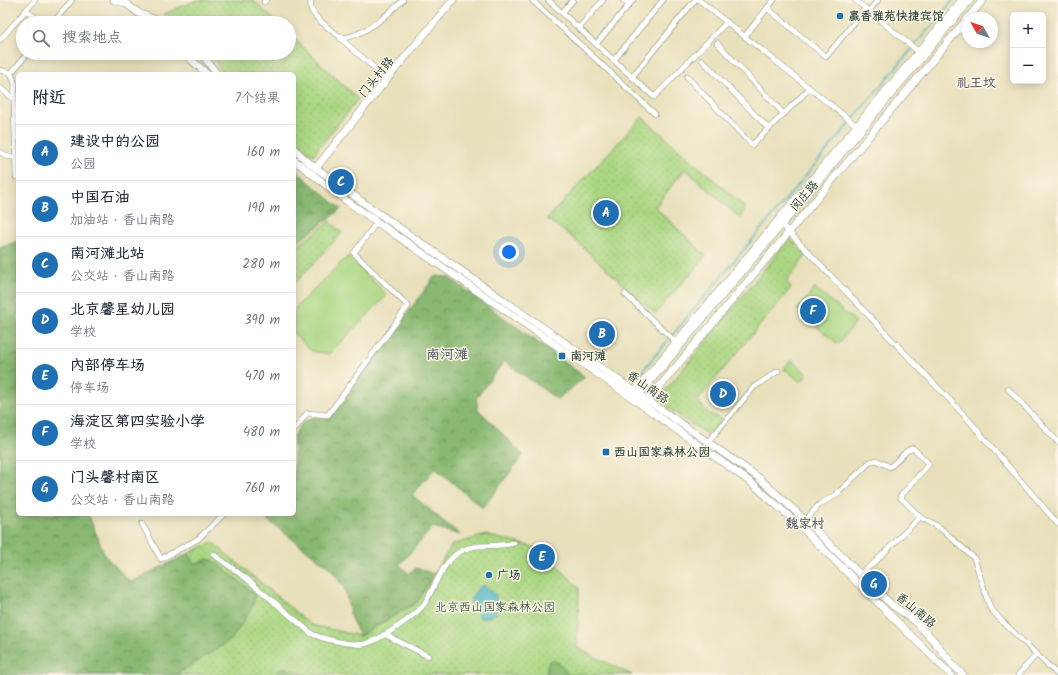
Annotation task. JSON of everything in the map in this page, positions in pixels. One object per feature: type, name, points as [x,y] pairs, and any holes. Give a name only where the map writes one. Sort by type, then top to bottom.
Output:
[{"type":"main road","points":[[119,0],[146,16]]},
{"type":"main road","name":"门头村路","points":[[316,168],[387,79],[453,0]]},
{"type":"main road","name":"闵庄路","points":[[639,399],[678,344],[962,0]]},
{"type":"main road","name":"闵庄路","points":[[678,344],[970,0]]},
{"type":"main road","name":"闵庄路","points":[[787,230],[976,0]]},
{"type":"main road","name":"闵庄路","points":[[639,399],[787,230],[983,0]]},
{"type":"main road","points":[[192,60],[205,72]]},
{"type":"main road","points":[[206,60],[215,72]]},
{"type":"main road","name":"香山南路","points":[[296,151],[316,168],[368,206],[639,399],[803,523],[892,605],[916,621],[963,675]]},
{"type":"main road","name":"香山南路","points":[[296,162],[377,222],[639,399],[708,442],[758,478],[951,675]]},
{"type":"street","points":[[21,16],[35,0]]},
{"type":"street","points":[[59,16],[72,0]]},
{"type":"street","points":[[311,0],[310,7],[312,13],[387,79]]},
{"type":"street","points":[[337,35],[343,38],[358,34],[380,20],[403,0]]},
{"type":"street","points":[[532,0],[655,114]]},
{"type":"street","points":[[548,0],[654,96],[727,22]]},
{"type":"street","points":[[562,13],[573,0]]},
{"type":"street","points":[[579,28],[603,0]]},
{"type":"street","points":[[623,0],[629,5]]},
{"type":"street","points":[[596,44],[633,0]]},
{"type":"street","points":[[614,60],[663,0]]},
{"type":"street","points":[[632,77],[695,0]]},
{"type":"street","points":[[700,0],[857,126]]},
{"type":"street","points":[[745,36],[774,0]]},
{"type":"street","points":[[855,0],[919,52]]},
{"type":"street","points":[[767,8],[826,57],[867,10],[878,0]]},
{"type":"street","points":[[26,10],[33,16]]},
{"type":"street","points":[[0,40],[16,22]]},
{"type":"street","points":[[717,43],[784,114]]},
{"type":"street","points":[[11,73],[22,60]]},
{"type":"street","points":[[702,60],[769,129]]},
{"type":"street","points":[[0,70],[11,73]]},
{"type":"street","points":[[11,73],[15,84],[16,177]]},
{"type":"street","points":[[687,77],[752,145],[810,88]]},
{"type":"street","points":[[0,88],[14,100]]},
{"type":"street","points":[[0,152],[9,157],[15,157]]},
{"type":"street","points":[[296,428],[307,414],[328,415],[408,306],[354,253],[377,222]]},
{"type":"street","points":[[787,230],[966,417],[1058,524]]},
{"type":"street","points":[[625,294],[678,344]]},
{"type":"street","points":[[708,442],[754,386],[778,371]]},
{"type":"street","points":[[1008,389],[1058,442]]},
{"type":"street","points":[[803,523],[820,504],[836,495],[870,462],[876,460],[890,467],[907,451],[913,448],[929,464],[900,497],[920,517],[940,527],[974,558],[990,608],[1058,675]]},
{"type":"street","points":[[142,524],[161,559],[198,539],[222,516]]},
{"type":"street","points":[[860,574],[874,563],[920,517]]},
{"type":"street","points":[[213,554],[247,579],[312,634],[321,638],[365,644],[408,620],[418,612],[450,559],[462,551],[478,546],[504,546],[514,543]]},
{"type":"street","points":[[384,634],[428,656]]},
{"type":"street","points":[[1018,675],[1037,654]]},
{"type":"green space","points":[[197,0],[253,0],[270,16],[168,16],[164,14]]},
{"type":"green space","points":[[296,41],[358,99],[313,155],[296,145],[296,72],[223,72],[215,60],[296,60]]},
{"type":"green space","points":[[642,117],[746,208],[740,218],[685,169],[655,207],[706,256],[655,314],[572,237],[547,219]]},
{"type":"green space","points":[[296,171],[341,209],[296,243]]},
{"type":"green space","points":[[330,221],[342,233],[296,282],[296,247]]},
{"type":"green space","points":[[790,238],[806,256],[786,281],[791,288],[697,401],[710,414],[722,420],[708,435],[657,401]]},
{"type":"green space","name":"北京西山国家森林公园","points":[[16,242],[16,516],[89,516],[105,556],[131,582],[212,542],[311,625],[360,636],[417,602],[452,545],[486,535],[541,549],[579,588],[577,648],[632,675],[0,675],[0,248]]},
{"type":"green space","points":[[16,242],[16,516],[89,516],[105,556],[131,582],[189,554],[196,564],[208,559],[213,560],[255,594],[254,602],[250,611],[231,640],[176,675],[0,675],[0,248]]},
{"type":"green space","points":[[348,256],[387,295],[329,354],[311,351],[296,336],[296,307]]},
{"type":"green space","points":[[435,276],[448,277],[585,377],[557,399],[504,361],[476,398],[478,409],[523,455],[483,508],[435,468],[412,495],[460,535],[433,527],[399,565],[409,574],[416,568],[434,574],[417,602],[360,636],[351,618],[345,589],[330,568],[263,516],[296,516],[296,432],[303,422],[314,417],[329,419]]},
{"type":"green space","points":[[815,288],[856,322],[838,344],[797,310]]},
{"type":"green space","points":[[791,360],[807,374],[801,382],[784,369]]},
{"type":"green space","points":[[551,660],[559,663],[568,675],[546,675],[548,662]]},
{"type":"green space","points":[[283,667],[306,675],[275,675]]},
{"type":"water","points":[[484,585],[496,595],[496,614],[481,619],[472,606],[471,598],[478,588]]},
{"type":"waterway","points":[[852,120],[953,0]]},
{"type":"waterway","points":[[638,376],[850,123]]},
{"type":"place","name":"赢香雅苑快捷宾馆","points":[[840,16]]},
{"type":"place","name":"南河滩北站","points":[[341,182]]},
{"type":"place","name":"建设中的公园","points":[[606,213]]},
{"type":"place","name":"海淀区第四实验小学","points":[[813,311]]},
{"type":"place","name":"中国石油","points":[[602,334]]},
{"type":"place","name":"南河滩","points":[[562,356]]},
{"type":"place","name":"北京馨星幼儿园","points":[[723,394]]},
{"type":"place","name":"西山国家森林公园","points":[[606,452]]},
{"type":"place","name":"内部停车场","points":[[542,557]]},
{"type":"place","name":"广场","points":[[489,575]]},
{"type":"place","name":"门头馨村南区","points":[[874,584]]},
{"type":"district","name":"礼王坟","points":[[976,82]]},
{"type":"district","name":"南河滩","points":[[447,354]]},
{"type":"district","name":"魏家村","points":[[805,523]]}]
